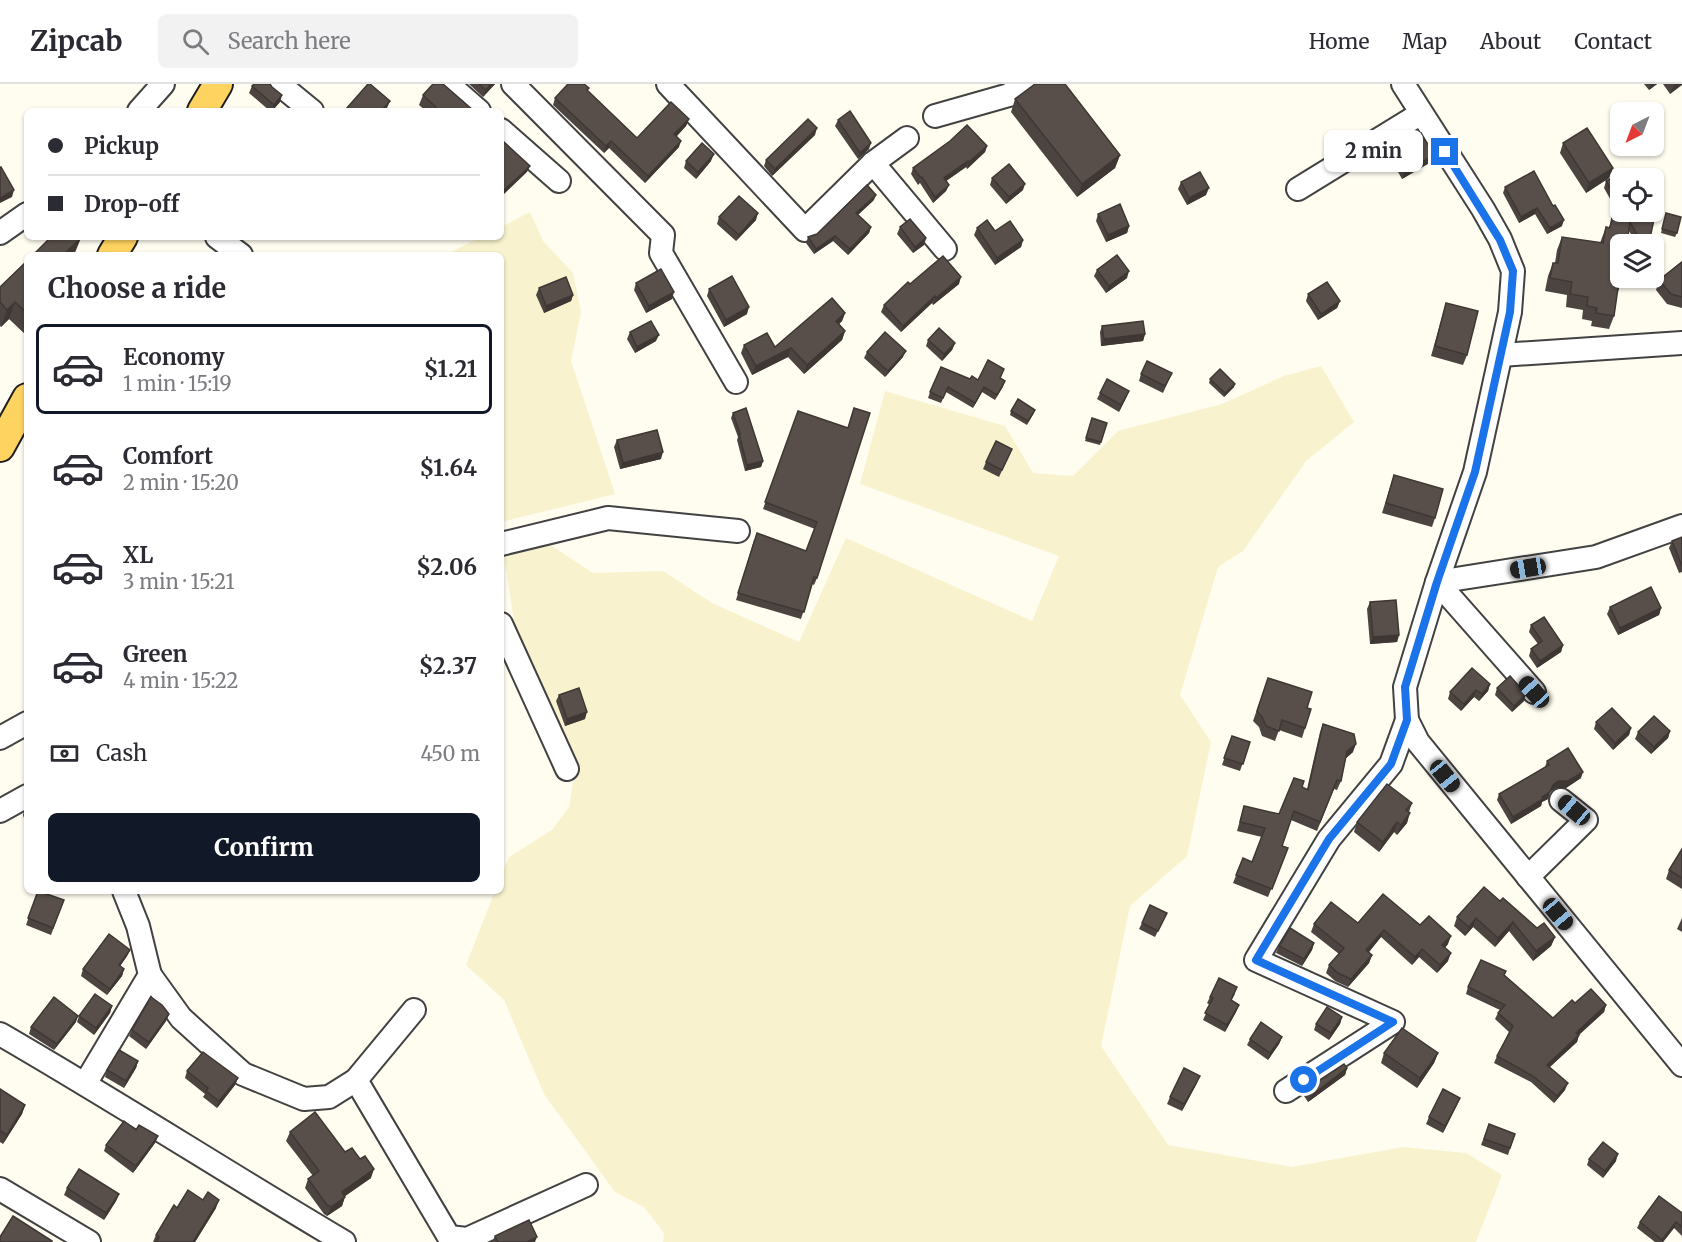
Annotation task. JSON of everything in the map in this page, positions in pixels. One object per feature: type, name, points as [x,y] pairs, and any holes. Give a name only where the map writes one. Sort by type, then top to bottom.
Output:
[{"type":"main road","points":[[204,108],[218,84]]},
{"type":"main road","points":[[0,447],[24,403]]},
{"type":"street","points":[[142,108],[163,84]]},
{"type":"street","points":[[279,84],[308,108]]},
{"type":"street","points":[[448,84],[476,108]]},
{"type":"street","points":[[513,84],[663,235],[661,253],[736,382]]},
{"type":"street","points":[[668,84],[805,230],[873,163],[907,138]]},
{"type":"street","points":[[935,116],[1009,95],[1023,84]]},
{"type":"street","points":[[1403,84],[1495,229],[1513,271],[1510,312],[1475,472],[1437,582],[1405,687],[1407,720],[1418,742],[1682,1065]]},
{"type":"street","points":[[1298,189],[1420,114]]},
{"type":"street","points":[[504,133],[559,181]]},
{"type":"street","points":[[873,163],[945,249]]},
{"type":"street","points":[[0,233],[24,216]]},
{"type":"street","points":[[221,240],[237,252]]},
{"type":"street","points":[[1501,355],[1682,343]]},
{"type":"street","points":[[504,543],[608,518],[738,531]]},
{"type":"street","points":[[1437,582],[1596,557],[1682,526]]},
{"type":"street","points":[[1437,582],[1534,692]]},
{"type":"street","points":[[504,631],[567,769]]},
{"type":"street","points":[[1286,1091],[1393,1022],[1256,960],[1329,839],[1391,764],[1407,720]]},
{"type":"street","points":[[0,738],[24,725]]},
{"type":"street","points":[[0,811],[24,798]]},
{"type":"street","points":[[1528,877],[1586,820],[1561,800]]},
{"type":"street","points":[[125,894],[138,926],[150,975],[181,1018],[243,1074],[304,1099],[329,1097],[356,1080],[414,1010]]},
{"type":"street","points":[[85,1083],[150,975]]},
{"type":"street","points":[[0,1034],[85,1083],[344,1242]]},
{"type":"street","points":[[356,1080],[449,1237],[466,1239],[586,1185]]},
{"type":"street","points":[[0,1190],[89,1242]]},
{"type":"shaded area","points":[[530,212],[543,241],[573,273],[581,312],[571,361],[615,494],[504,521],[504,252],[451,252],[475,240],[504,240],[504,225]]},
{"type":"shaded area","points":[[1321,366],[1354,422],[1306,461],[1243,551],[1218,567],[1180,695],[1211,742],[1187,856],[1130,906],[1101,1046],[1168,1145],[1292,1167],[1403,1147],[1466,1153],[1502,1175],[1476,1242],[663,1242],[664,1233],[644,1207],[615,1192],[544,1094],[504,1000],[466,965],[494,894],[504,894],[504,869],[509,857],[552,830],[569,807],[576,764],[514,622],[504,555],[544,541],[593,573],[663,571],[712,603],[799,642],[846,538],[1032,621],[1059,556],[860,484],[885,391],[1005,426],[1033,473],[1073,476],[1118,431],[1222,404],[1284,376]]},
{"type":"building","points":[[270,84],[282,95],[274,105],[252,86]]},
{"type":"building","points":[[368,84],[390,101],[384,108],[347,108]]},
{"type":"building","points":[[433,84],[443,84],[471,108],[435,108],[423,95]]},
{"type":"building","points":[[479,84],[491,84],[486,90]]},
{"type":"building","points":[[568,84],[584,84],[589,88],[587,90],[637,138],[671,102],[689,119],[674,134],[681,141],[648,176],[611,141],[606,146],[555,98]]},
{"type":"building","points":[[1035,84],[1065,84],[1120,155],[1082,184],[1015,99]]},
{"type":"building","points":[[850,111],[871,143],[860,153],[838,120]]},
{"type":"building","points":[[808,119],[817,128],[775,169],[766,160]]},
{"type":"building","points":[[967,125],[987,146],[969,162],[944,178],[949,185],[935,197],[913,168],[950,141]]},
{"type":"building","points":[[1587,128],[1613,168],[1589,183],[1563,143]]},
{"type":"building","points":[[1421,133],[1434,155],[1405,172],[1392,149]]},
{"type":"building","points":[[504,142],[530,166],[504,190]]},
{"type":"building","points":[[702,143],[714,154],[698,172],[686,161]]},
{"type":"building","points":[[1009,164],[1025,184],[1009,197],[992,178]]},
{"type":"building","points":[[0,167],[14,190],[0,198]]},
{"type":"building","points":[[1534,171],[1553,206],[1555,205],[1564,220],[1550,228],[1537,208],[1521,217],[1505,187]]},
{"type":"building","points":[[1200,172],[1209,188],[1189,198],[1181,182]]},
{"type":"building","points":[[867,185],[876,195],[856,213],[871,227],[850,249],[835,236],[816,249],[808,237],[817,234]]},
{"type":"building","points":[[739,196],[758,213],[739,235],[719,217]]},
{"type":"building","points":[[1120,204],[1129,226],[1108,235],[1098,214]]},
{"type":"building","points":[[1666,213],[1681,217],[1677,233],[1662,229]]},
{"type":"building","points":[[910,219],[926,238],[915,247],[900,227]]},
{"type":"building","points":[[987,220],[995,231],[1010,221],[1023,240],[997,258],[977,228]]},
{"type":"building","points":[[1611,222],[1630,222],[1628,234],[1610,234],[1610,288],[1618,288],[1614,316],[1596,313],[1597,308],[1587,306],[1588,297],[1570,294],[1572,282],[1550,278],[1553,263],[1558,263],[1562,237],[1603,243],[1606,227],[1610,228]]},
{"type":"building","points":[[1630,222],[1653,222],[1651,234],[1637,234]]},
{"type":"building","points":[[48,240],[79,240],[66,252],[36,252]]},
{"type":"building","points":[[1117,255],[1129,271],[1109,286],[1097,270]]},
{"type":"building","points":[[943,256],[961,277],[936,298],[935,296],[903,326],[884,305],[908,282],[910,284]]},
{"type":"building","points":[[1682,262],[1682,297],[1671,294],[1664,286],[1664,276]]},
{"type":"building","points":[[24,264],[24,310],[15,302],[7,310],[0,302],[0,287]]},
{"type":"building","points":[[661,269],[674,292],[649,306],[636,283]]},
{"type":"building","points":[[732,276],[749,307],[726,320],[709,289]]},
{"type":"building","points":[[566,277],[573,295],[546,306],[539,288]]},
{"type":"building","points":[[1327,282],[1340,301],[1321,314],[1308,294]]},
{"type":"building","points":[[832,298],[845,313],[836,321],[845,331],[807,365],[791,348],[756,366],[744,345],[767,333],[775,347]]},
{"type":"building","points":[[1446,303],[1478,311],[1467,355],[1435,346]]},
{"type":"building","points":[[651,321],[659,335],[637,347],[630,332]]},
{"type":"building","points":[[1143,321],[1145,334],[1104,339],[1102,326]]},
{"type":"building","points":[[939,328],[955,343],[944,354],[928,340]]},
{"type":"building","points":[[885,332],[906,351],[888,371],[867,352]]},
{"type":"building","points":[[988,360],[1004,369],[1000,378],[1005,381],[997,395],[984,387],[975,403],[948,387],[943,398],[930,392],[941,367],[978,380]]},
{"type":"building","points":[[1147,361],[1172,373],[1165,386],[1141,374]]},
{"type":"building","points":[[1220,369],[1235,384],[1225,393],[1210,379]]},
{"type":"building","points":[[1107,379],[1129,391],[1121,405],[1100,393]]},
{"type":"building","points":[[1018,399],[1035,410],[1028,421],[1011,411]]},
{"type":"building","points":[[746,408],[763,461],[747,465],[733,413]]},
{"type":"building","points":[[854,408],[870,413],[804,612],[738,593],[757,533],[806,551],[817,522],[765,502],[798,411],[848,428]]},
{"type":"building","points":[[1092,418],[1107,423],[1101,442],[1086,438]]},
{"type":"building","points":[[657,430],[663,452],[623,463],[617,440]]},
{"type":"building","points":[[996,441],[1012,449],[1002,470],[986,462]]},
{"type":"building","points":[[1394,475],[1443,489],[1435,518],[1386,503]]},
{"type":"building","points":[[1682,537],[1682,566],[1672,541]]},
{"type":"building","points":[[1651,587],[1661,608],[1620,628],[1610,607]]},
{"type":"building","points":[[1396,600],[1399,635],[1373,637],[1370,602]]},
{"type":"building","points":[[1544,617],[1563,645],[1540,661],[1531,649],[1542,641],[1531,625]]},
{"type":"building","points":[[1472,668],[1490,684],[1482,694],[1476,690],[1464,704],[1450,692]]},
{"type":"building","points":[[1510,676],[1526,694],[1514,706],[1497,688]]},
{"type":"building","points":[[1268,678],[1312,692],[1307,708],[1311,709],[1305,728],[1282,720],[1279,731],[1266,726],[1257,711]]},
{"type":"building","points":[[579,688],[587,712],[567,719],[559,695]]},
{"type":"building","points":[[1612,708],[1631,728],[1615,743],[1596,722]]},
{"type":"building","points":[[1654,716],[1670,731],[1654,747],[1638,732]]},
{"type":"building","points":[[1323,724],[1354,734],[1356,744],[1347,751],[1341,781],[1337,780],[1320,822],[1294,811],[1282,846],[1288,848],[1272,889],[1236,875],[1243,858],[1252,862],[1265,828],[1240,822],[1244,806],[1279,814],[1294,778],[1304,781],[1302,787],[1308,790]]},
{"type":"building","points":[[1232,736],[1250,742],[1243,764],[1224,758]]},
{"type":"building","points":[[1568,748],[1583,772],[1568,781],[1558,781],[1550,792],[1542,797],[1543,799],[1513,817],[1499,794],[1549,765],[1547,761]]},
{"type":"building","points":[[1387,784],[1412,803],[1406,810],[1410,813],[1401,825],[1397,822],[1383,842],[1357,822]]},
{"type":"building","points":[[1682,849],[1682,878],[1669,870]]},
{"type":"building","points":[[1484,887],[1500,901],[1503,898],[1537,928],[1544,923],[1555,937],[1536,951],[1513,922],[1498,938],[1476,918],[1469,927],[1457,917]]},
{"type":"building","points":[[37,894],[47,894],[64,900],[53,928],[28,918]]},
{"type":"building","points":[[1383,894],[1420,925],[1429,916],[1451,936],[1442,945],[1451,953],[1440,965],[1422,949],[1415,957],[1384,930],[1366,950],[1372,955],[1351,979],[1338,973],[1329,965],[1344,948],[1314,924],[1331,902],[1358,923]]},
{"type":"building","points":[[1150,905],[1167,913],[1158,931],[1142,923]]},
{"type":"building","points":[[1290,928],[1314,943],[1304,959],[1279,946]]},
{"type":"building","points":[[109,934],[130,950],[119,965],[124,969],[110,989],[83,969]]},
{"type":"building","points":[[1481,960],[1506,971],[1504,975],[1553,1018],[1572,1000],[1575,1003],[1591,989],[1606,1005],[1547,1065],[1568,1083],[1557,1096],[1533,1076],[1497,1056],[1513,1026],[1498,1013],[1505,1005],[1468,987]]},
{"type":"building","points":[[1219,978],[1237,987],[1231,1000],[1239,1005],[1227,1025],[1205,1013],[1213,998],[1210,997]]},
{"type":"building","points":[[95,994],[112,1006],[96,1028],[79,1016]]},
{"type":"building","points":[[54,997],[78,1016],[57,1044],[31,1027]]},
{"type":"building","points":[[151,997],[169,1014],[149,1042],[132,1030]]},
{"type":"building","points":[[1327,1007],[1342,1017],[1331,1033],[1316,1024]]},
{"type":"building","points":[[1261,1022],[1282,1037],[1270,1053],[1250,1039]]},
{"type":"building","points":[[1402,1028],[1438,1053],[1420,1078],[1384,1053]]},
{"type":"building","points":[[119,1050],[138,1061],[126,1081],[107,1070]]},
{"type":"building","points":[[203,1052],[238,1078],[219,1101],[206,1091],[208,1088],[187,1071]]},
{"type":"building","points":[[1344,1064],[1347,1068],[1311,1096],[1306,1089]]},
{"type":"building","points":[[1184,1068],[1200,1076],[1184,1104],[1170,1097]]},
{"type":"building","points":[[0,1089],[25,1105],[7,1135],[0,1131]]},
{"type":"building","points":[[1443,1089],[1460,1098],[1445,1126],[1429,1117]]},
{"type":"building","points":[[315,1112],[345,1152],[352,1148],[360,1159],[365,1156],[374,1169],[342,1192],[345,1197],[331,1207],[327,1205],[308,1179],[319,1171],[290,1132]]},
{"type":"building","points":[[124,1121],[136,1130],[139,1125],[158,1136],[136,1166],[106,1145]]},
{"type":"building","points":[[1489,1124],[1515,1134],[1510,1148],[1484,1139]]},
{"type":"building","points":[[1603,1142],[1618,1154],[1605,1171],[1589,1159]]},
{"type":"building","points":[[79,1169],[119,1194],[106,1213],[67,1188]]},
{"type":"building","points":[[188,1190],[203,1200],[208,1192],[219,1200],[193,1242],[156,1242],[159,1237],[156,1235],[174,1205],[177,1208]]},
{"type":"building","points":[[1659,1196],[1682,1213],[1682,1227],[1676,1222],[1662,1240],[1640,1222]]},
{"type":"building","points":[[13,1216],[52,1242],[0,1242],[0,1237]]},
{"type":"building","points":[[529,1220],[537,1237],[527,1242],[498,1242],[495,1236]]},
{"type":"route","points":[[1304,1080],[1393,1022],[1256,960],[1329,839],[1391,764],[1407,720],[1405,687],[1437,582],[1475,472],[1510,312],[1513,271],[1507,255],[1483,209],[1445,152]]}]
